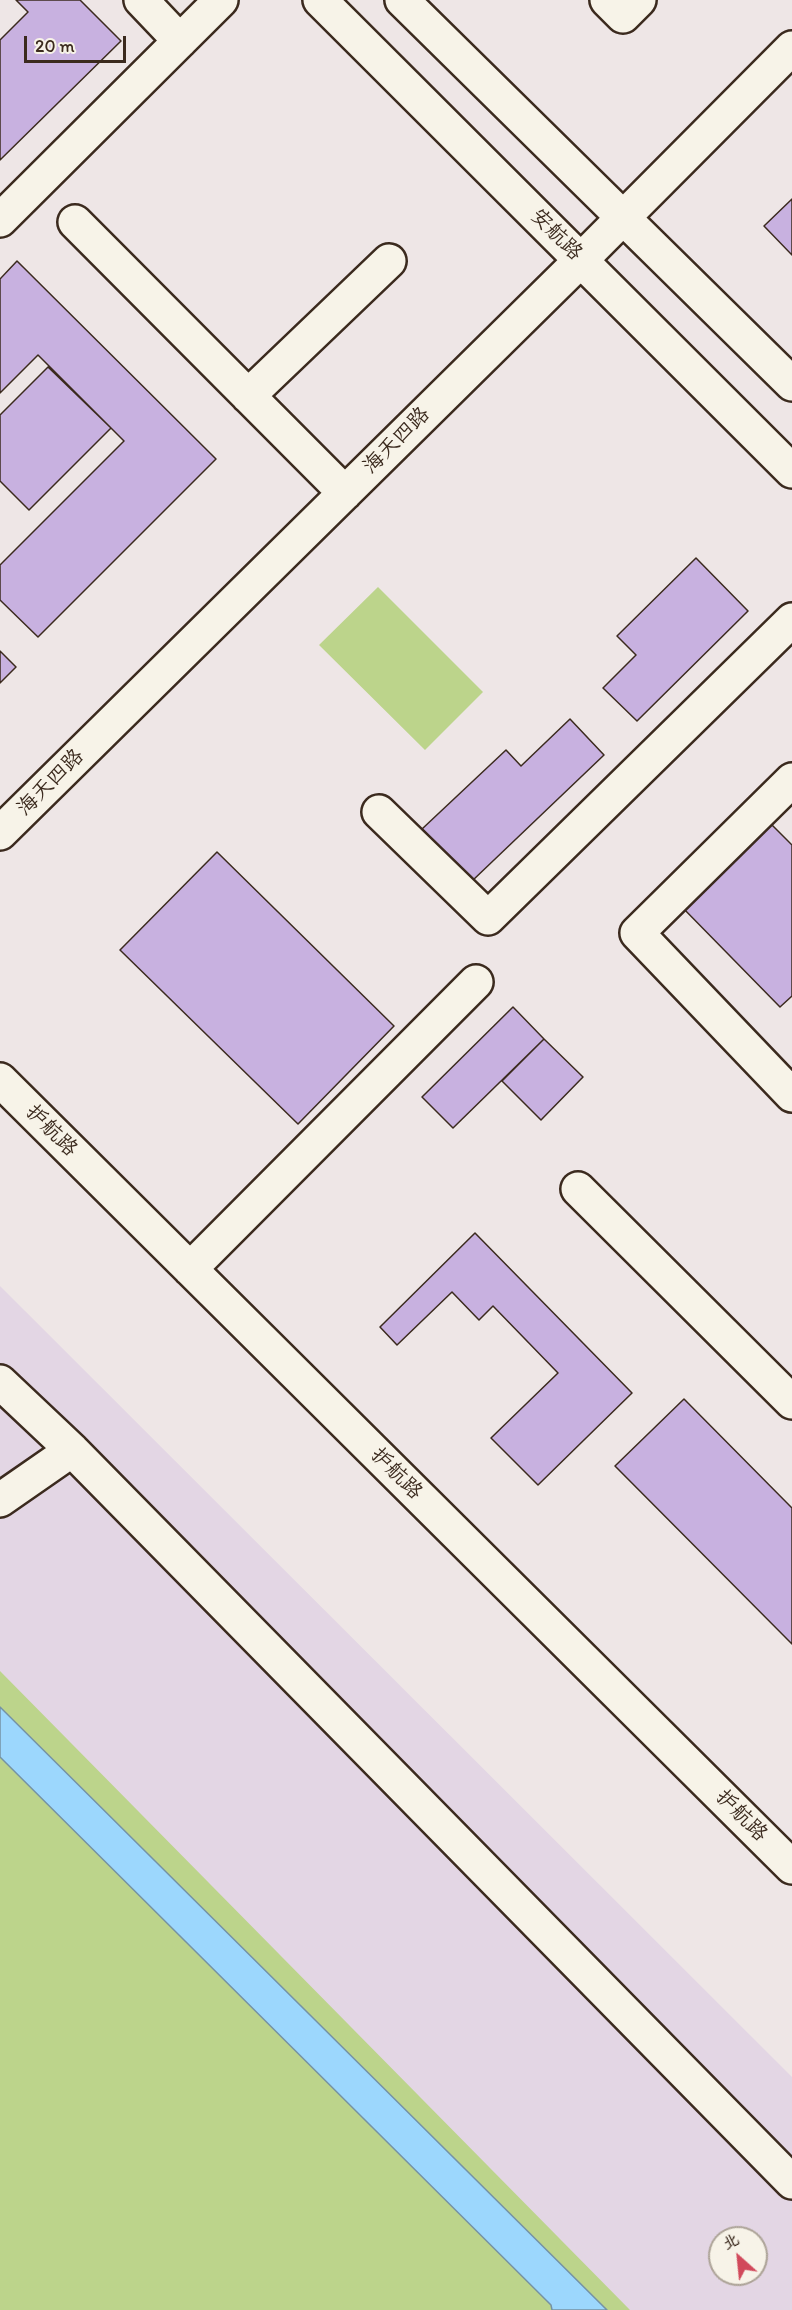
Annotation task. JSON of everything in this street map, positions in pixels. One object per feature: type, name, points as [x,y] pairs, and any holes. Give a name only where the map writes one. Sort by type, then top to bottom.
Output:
[{"type":"street","points":[[141,0],[180,41]]},
{"type":"street","points":[[0,219],[221,0]]},
{"type":"street","name":"安航路","points":[[320,0],[792,471]]},
{"type":"street","points":[[402,0],[792,384]]},
{"type":"street","points":[[607,0],[623,16],[639,0]]},
{"type":"street","name":"海天四路","points":[[0,833],[581,260],[792,48]]},
{"type":"street","points":[[75,222],[345,493]]},
{"type":"street","points":[[249,396],[389,261]]},
{"type":"street","points":[[379,812],[488,918],[792,620]]},
{"type":"street","points":[[792,780],[637,933],[792,1095]]},
{"type":"street","points":[[190,1269],[476,982]]},
{"type":"street","name":"护航路","points":[[0,1080],[792,1867]]},
{"type":"street","points":[[578,1189],[792,1402]]},
{"type":"street","points":[[0,1382],[72,1450],[792,2182]]},
{"type":"street","points":[[0,1500],[72,1450]]},
{"type":"shaded area","points":[[0,1286],[792,2077],[792,2310],[0,2310]]},
{"type":"green space","points":[[378,587],[483,692],[425,750],[319,645]]},
{"type":"green space","points":[[0,1671],[630,2310],[0,2310]]},
{"type":"water","points":[[0,1707],[607,2310],[552,2310],[551,2305],[0,1757]]},
{"type":"building","points":[[16,0],[80,0],[121,41],[0,160],[0,40],[28,12]]},
{"type":"building","points":[[792,199],[792,255],[764,226]]},
{"type":"building","points":[[17,261],[216,459],[38,637],[0,600],[0,565],[124,441],[38,355],[0,393],[0,279]]},
{"type":"building","points":[[48,367],[111,428],[29,510],[0,481],[0,415]]},
{"type":"building","points":[[696,558],[748,611],[637,721],[603,688],[636,655],[617,636]]},
{"type":"building","points":[[0,651],[16,667],[0,683]]},
{"type":"building","points":[[570,719],[604,755],[472,881],[422,829],[506,750],[521,766]]},
{"type":"building","points":[[767,820],[792,845],[792,996],[780,1007],[680,905]]},
{"type":"building","points":[[217,852],[394,1026],[298,1124],[120,950]]},
{"type":"building","points":[[513,1007],[544,1039],[453,1128],[422,1097]]},
{"type":"building","points":[[544,1039],[583,1077],[541,1120],[502,1081]]},
{"type":"building","points":[[475,1233],[632,1393],[538,1485],[491,1438],[558,1373],[493,1306],[479,1320],[452,1292],[397,1345],[380,1327]]},
{"type":"building","points":[[684,1399],[792,1508],[792,1644],[615,1466]]}]
